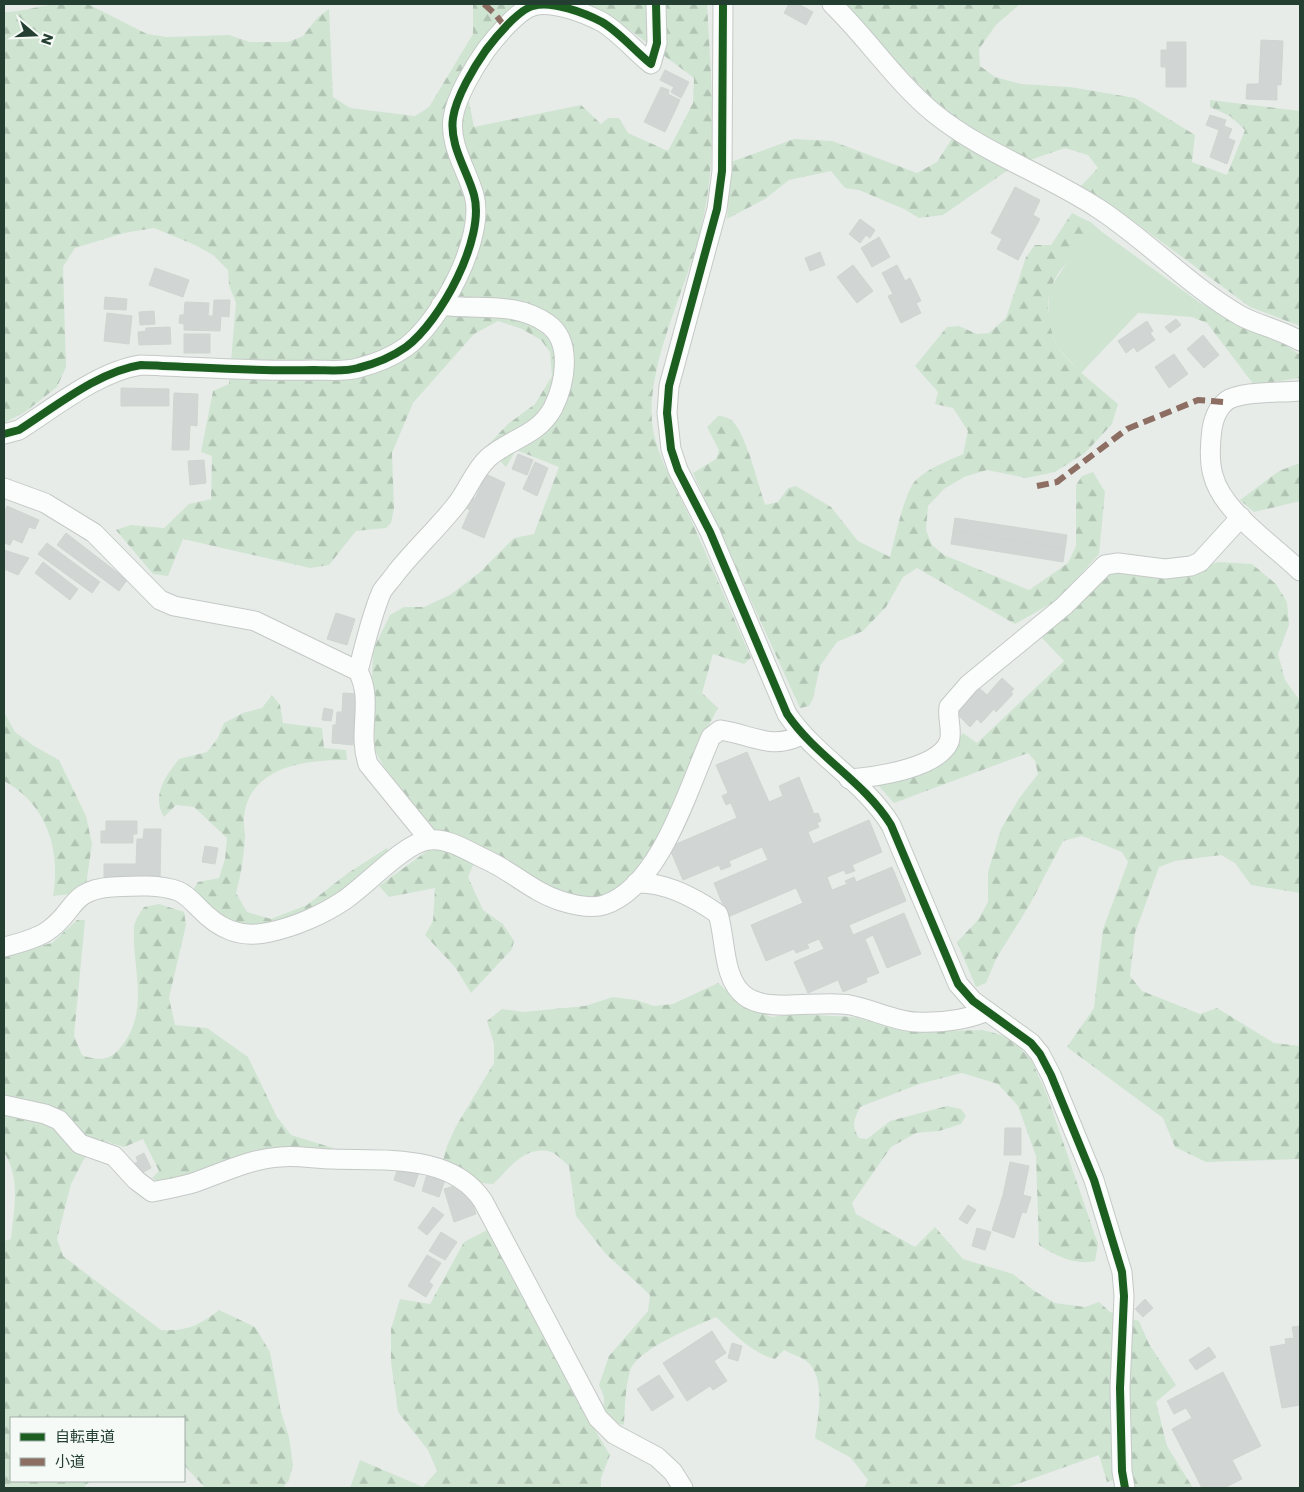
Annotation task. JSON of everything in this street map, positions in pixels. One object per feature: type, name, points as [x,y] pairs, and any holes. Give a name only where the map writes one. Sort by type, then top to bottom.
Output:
[{"type":"street","points":[[4,434],[19,430],[104,376],[122,368],[141,365],[273,372],[357,369],[387,358],[407,346],[441,305],[456,283],[475,225],[474,197],[456,148],[453,118],[471,71],[519,14],[532,6],[559,5],[602,22],[651,64],[657,43],[656,4]]},
{"type":"street","points":[[723,4],[722,171],[717,209],[669,386],[667,413],[671,449],[678,470],[710,532],[787,714],[801,734],[871,799],[891,825],[958,984],[973,1001],[1031,1043],[1051,1075],[1094,1180],[1122,1272],[1124,1296],[1120,1388],[1122,1472],[1125,1488]]},
{"type":"street","points":[[832,4],[854,25],[908,88],[935,114],[957,130],[981,146],[1100,210],[1197,285],[1242,316],[1300,340]]},
{"type":"street","points":[[429,840],[368,764],[363,749],[366,694],[358,671],[383,590],[412,552],[441,524],[460,500],[478,470],[488,458],[531,433],[542,423],[552,408],[561,385],[564,370],[560,338],[549,325],[536,317],[506,308],[484,306],[460,308],[441,305]]},
{"type":"street","points":[[1300,392],[1234,397],[1224,402],[1213,423],[1210,440],[1213,476],[1224,497],[1241,517],[1300,570]]},
{"type":"street","points":[[4,488],[45,503],[94,533],[160,600],[174,606],[255,621],[358,671]]},
{"type":"street","points":[[849,779],[885,775],[929,761],[940,752],[949,742],[949,707],[969,684],[1064,606],[1105,565],[1118,563],[1165,569],[1191,566],[1200,562],[1241,517]]},
{"type":"street","points":[[4,947],[45,933],[60,919],[77,898],[88,890],[112,887],[164,888],[180,892],[223,929],[235,933],[268,933],[286,928],[328,910],[344,900],[405,852],[418,843],[429,840],[441,840],[498,865],[537,891],[562,902],[585,907],[604,905],[624,894],[636,883],[668,840],[711,737],[720,730],[764,741],[787,742],[801,734]]},
{"type":"street","points":[[636,883],[650,883],[668,887],[704,904],[718,914],[733,980],[746,997],[760,1002],[848,1004],[914,1022],[949,1021],[973,1017],[987,1010]]},
{"type":"street","points":[[4,1105],[45,1114],[59,1120],[80,1144],[114,1156],[143,1187],[152,1192],[182,1186],[235,1166],[280,1156],[406,1162],[439,1168],[458,1176],[475,1189],[483,1201],[598,1418],[614,1434],[657,1457],[673,1472],[684,1488]]},
{"type":"green space","points":[[56,4],[88,4],[147,34],[167,37],[229,35],[250,42],[288,42],[303,36],[317,18],[329,9],[333,97],[350,108],[415,116],[429,107],[473,34],[473,4],[520,4],[468,96],[474,127],[581,105],[601,124],[608,118],[619,118],[628,133],[668,151],[693,103],[694,78],[615,19],[581,4],[707,4],[712,89],[712,145],[707,201],[695,252],[662,350],[652,399],[652,422],[662,459],[699,537],[751,658],[744,664],[713,654],[702,693],[718,708],[702,738],[669,819],[640,867],[623,885],[594,899],[574,900],[480,849],[468,877],[483,910],[503,924],[514,941],[512,949],[471,993],[455,967],[425,935],[433,921],[435,888],[389,897],[379,886],[427,851],[435,832],[384,767],[375,751],[372,679],[373,650],[390,615],[404,607],[424,607],[450,595],[479,573],[514,538],[534,534],[559,467],[516,450],[506,467],[486,447],[508,424],[535,404],[552,376],[550,352],[541,340],[522,329],[498,321],[474,334],[413,403],[392,453],[394,508],[391,523],[386,528],[356,531],[329,565],[310,568],[183,539],[168,576],[153,574],[116,530],[131,525],[164,528],[189,504],[211,499],[212,456],[201,452],[213,391],[229,384],[236,303],[229,285],[228,270],[213,255],[195,245],[154,228],[124,233],[75,248],[63,267],[66,367],[57,387],[25,412],[4,423],[4,12]]},
{"type":"green space","points":[[846,4],[1038,4],[1019,5],[996,25],[979,49],[980,66],[995,77],[1021,84],[1070,87],[1135,98],[1195,135],[1192,162],[1227,175],[1245,130],[1230,116],[1210,107],[1210,100],[1300,111],[1300,326],[1250,307],[1136,223],[1079,188],[1098,168],[1088,155],[1065,148],[1033,159],[1005,172],[943,215],[919,218],[904,209],[859,190],[845,188],[831,171],[789,180],[765,199],[727,219],[731,162],[794,139],[832,141],[917,173],[937,162],[962,123],[930,96],[878,42]]},
{"type":"green space","points":[[1072,213],[1092,223],[1102,232],[1067,261],[1052,284],[1048,312],[1051,328],[1056,344],[1071,362],[1118,404],[1112,424],[1085,453],[1055,472],[1026,478],[987,470],[964,477],[944,489],[928,506],[926,530],[932,545],[944,555],[1029,590],[1068,563],[1076,546],[1076,485],[1082,476],[1093,472],[1105,492],[1099,554],[1057,600],[1015,624],[917,568],[903,577],[886,607],[863,631],[837,642],[820,666],[813,699],[809,706],[800,708],[693,473],[716,459],[719,450],[707,427],[718,416],[732,420],[735,424],[744,440],[765,505],[778,502],[788,488],[796,486],[831,507],[858,541],[890,557],[900,516],[912,486],[916,480],[938,465],[963,454],[968,431],[953,408],[935,404],[938,392],[915,366],[947,327],[959,326],[977,334],[989,333],[1006,318],[1026,257],[1035,245],[1051,245]]},
{"type":"green space","points":[[1102,232],[1199,302],[1192,317],[1138,313],[1081,373],[1056,345],[1048,319],[1049,290],[1073,253]]},
{"type":"green space","points":[[1199,302],[1237,324],[1281,342],[1300,355],[1300,378],[1254,385],[1207,323],[1192,317]]},
{"type":"green space","points":[[1300,463],[1300,501],[1254,512],[1240,500],[1279,471]]},
{"type":"green space","points":[[1218,562],[1252,564],[1276,584],[1287,602],[1289,625],[1278,654],[1285,680],[1300,701],[1300,893],[1251,885],[1235,863],[1221,855],[1175,861],[1159,867],[1135,933],[1130,976],[1142,991],[1200,1014],[1217,1008],[1274,1043],[1300,1046],[1300,1159],[1206,1162],[1175,1147],[1163,1118],[1067,1047],[1094,1008],[1103,929],[1128,862],[1122,852],[1082,836],[1063,841],[1030,904],[996,959],[986,983],[976,987],[957,942],[978,920],[988,902],[988,872],[1001,829],[1020,797],[1038,774],[1035,761],[1028,753],[894,803],[877,784],[935,766],[963,733],[977,743],[1064,661],[1041,637],[1099,581],[1114,573],[1202,568]]},
{"type":"green space","points":[[272,695],[280,705],[283,723],[322,728],[324,748],[346,750],[347,760],[314,761],[298,764],[282,769],[256,787],[248,800],[244,817],[244,851],[236,893],[247,912],[271,919],[307,905],[348,873],[387,848],[390,854],[326,904],[266,928],[231,925],[192,891],[198,882],[219,878],[225,859],[227,838],[194,807],[176,805],[164,817],[160,809],[160,794],[165,779],[179,759],[207,752],[218,738],[224,723],[243,713],[262,708]]},
{"type":"green space","points":[[4,712],[15,732],[34,746],[59,760],[86,816],[92,844],[86,885],[71,894],[53,896],[55,862],[48,830],[41,815],[31,802],[4,781]]},
{"type":"green space","points":[[159,904],[184,912],[186,925],[169,998],[175,1025],[207,1028],[248,1057],[277,1117],[291,1135],[333,1148],[334,1155],[162,1184],[152,1178],[159,1171],[143,1139],[124,1147],[104,1141],[93,1142],[71,1184],[57,1239],[63,1256],[161,1330],[185,1329],[205,1320],[219,1310],[255,1327],[270,1352],[281,1412],[289,1437],[293,1465],[289,1480],[283,1488],[205,1488],[185,1466],[185,1417],[10,1417],[10,1482],[89,1482],[83,1488],[4,1488],[4,1241],[11,1239],[15,1194],[13,1173],[4,1152],[4,955],[52,943],[77,920],[85,920],[74,1036],[82,1055],[98,1059],[108,1058],[120,1048],[135,1020],[138,990],[134,928],[144,907]]},
{"type":"green space","points":[[718,983],[745,1007],[772,1017],[794,1014],[853,1017],[912,1032],[983,1030],[1001,1035],[1015,1043],[1032,1061],[1047,1095],[1098,1244],[1095,1261],[1073,1261],[1058,1256],[1039,1245],[1036,1156],[1018,1106],[998,1084],[962,1073],[919,1084],[860,1107],[854,1126],[859,1138],[867,1139],[890,1121],[947,1106],[961,1109],[966,1116],[961,1124],[939,1131],[916,1133],[891,1147],[852,1203],[856,1214],[915,1247],[935,1227],[963,1259],[1013,1274],[1033,1290],[1055,1303],[1085,1307],[1099,1302],[1110,1312],[1139,1321],[1149,1344],[1176,1385],[1156,1402],[1167,1446],[1193,1488],[1134,1488],[1131,1475],[1107,1482],[1099,1455],[1006,1488],[864,1488],[868,1480],[851,1458],[815,1438],[819,1408],[819,1386],[812,1367],[805,1360],[784,1350],[775,1359],[758,1352],[743,1342],[716,1317],[668,1339],[635,1363],[630,1371],[627,1384],[624,1425],[613,1423],[603,1413],[604,1397],[599,1385],[609,1356],[648,1311],[650,1295],[605,1253],[576,1216],[569,1166],[556,1154],[542,1150],[525,1155],[518,1159],[493,1184],[481,1183],[443,1161],[447,1146],[455,1128],[494,1063],[494,1044],[487,1021],[502,1009],[523,1012],[585,1006],[613,997],[636,1000],[654,1006],[673,1004]]},
{"type":"green space","points":[[491,1228],[577,1400],[610,1455],[601,1478],[601,1488],[350,1488],[360,1460],[423,1487],[437,1471],[428,1450],[398,1412],[391,1362],[391,1329],[400,1299],[430,1304],[464,1242]]},
{"type":"building","points":[[789,4],[798,4],[813,12],[806,25],[784,13]]},
{"type":"building","points":[[1261,40],[1283,41],[1281,85],[1277,85],[1277,100],[1246,99],[1247,84],[1259,84]]},
{"type":"building","points":[[1167,42],[1186,42],[1186,87],[1166,87],[1166,67],[1161,67],[1161,50],[1167,50]]},
{"type":"building","points":[[665,70],[689,82],[681,98],[671,92],[674,87],[660,80]]},
{"type":"building","points":[[661,87],[669,90],[668,94],[680,100],[665,132],[644,122]]},
{"type":"building","points":[[1210,115],[1226,120],[1224,126],[1232,129],[1228,138],[1235,141],[1227,164],[1210,157],[1219,130],[1206,125]]},
{"type":"building","points":[[1015,187],[1040,200],[1033,215],[1040,219],[1018,260],[997,249],[1002,239],[991,233]]},
{"type":"building","points":[[860,219],[875,230],[870,238],[866,235],[860,243],[849,234]]},
{"type":"building","points":[[879,237],[890,257],[872,267],[861,248]]},
{"type":"building","points":[[820,252],[825,265],[810,271],[805,258]]},
{"type":"building","points":[[853,265],[873,291],[857,303],[837,277]]},
{"type":"building","points":[[897,265],[905,281],[910,278],[921,301],[916,303],[921,313],[901,323],[888,296],[893,294],[882,273]]},
{"type":"building","points":[[155,268],[189,280],[183,297],[149,285]]},
{"type":"building","points":[[105,297],[127,299],[126,310],[104,309]]},
{"type":"building","points":[[214,300],[230,300],[229,317],[221,316],[220,331],[184,330],[184,324],[179,323],[180,315],[184,315],[185,302],[209,303],[208,316],[213,316]]},
{"type":"building","points":[[154,311],[155,324],[140,325],[139,312]]},
{"type":"building","points":[[107,313],[132,316],[129,344],[104,341]]},
{"type":"building","points":[[1176,319],[1181,325],[1170,333],[1165,327]]},
{"type":"building","points":[[1147,321],[1153,331],[1150,333],[1155,340],[1137,352],[1134,347],[1126,353],[1118,341]]},
{"type":"building","points":[[170,327],[171,344],[139,345],[138,332],[146,331],[146,328]]},
{"type":"building","points":[[184,334],[210,334],[210,353],[184,353]]},
{"type":"building","points":[[1203,335],[1219,355],[1204,368],[1187,349]]},
{"type":"building","points":[[1174,354],[1188,374],[1169,388],[1155,367]]},
{"type":"building","points":[[121,388],[169,389],[169,406],[121,406]]},
{"type":"building","points":[[174,393],[198,394],[197,426],[190,425],[189,450],[172,450]]},
{"type":"building","points":[[518,454],[533,460],[527,475],[512,469]]},
{"type":"building","points":[[204,460],[206,483],[190,485],[188,461]]},
{"type":"building","points":[[535,462],[548,468],[537,496],[523,489]]},
{"type":"building","points":[[486,474],[505,483],[484,538],[462,528],[470,510],[466,508],[470,497],[475,499]]},
{"type":"building","points":[[7,506],[39,520],[35,529],[29,527],[22,543],[13,539],[10,545],[4,543],[4,514]]},
{"type":"building","points":[[955,518],[1067,535],[1065,549],[953,531]]},
{"type":"building","points":[[953,531],[1065,549],[1063,562],[951,544]]},
{"type":"building","points":[[66,533],[127,580],[119,591],[57,545]]},
{"type":"building","points":[[47,543],[100,582],[92,593],[38,554]]},
{"type":"building","points":[[4,550],[29,558],[18,575],[4,569]]},
{"type":"building","points":[[43,562],[78,589],[70,600],[35,573]]},
{"type":"building","points":[[336,613],[355,619],[347,645],[327,639]]},
{"type":"building","points":[[1002,678],[1014,689],[1011,692],[1013,694],[996,712],[994,709],[981,723],[977,719],[970,727],[954,711],[978,687],[987,695]]},
{"type":"building","points":[[343,693],[357,694],[353,745],[332,743],[333,725],[336,725],[337,712],[342,712]]},
{"type":"building","points":[[324,708],[333,710],[331,721],[322,720]]},
{"type":"building","points":[[747,752],[769,802],[783,796],[779,786],[799,777],[814,814],[818,813],[821,821],[817,823],[819,827],[808,832],[813,844],[869,820],[882,852],[852,865],[855,871],[846,874],[844,870],[827,877],[832,890],[847,884],[845,881],[854,877],[856,882],[892,867],[906,901],[849,925],[853,935],[904,913],[921,954],[887,968],[873,935],[865,939],[879,973],[866,978],[867,982],[843,992],[838,980],[808,993],[794,962],[824,949],[819,939],[807,944],[809,948],[796,953],[794,949],[766,961],[751,925],[803,903],[796,888],[728,917],[714,883],[768,860],[762,847],[729,861],[731,866],[721,870],[719,865],[683,880],[669,847],[737,818],[731,803],[726,805],[722,796],[728,793],[716,765]]},
{"type":"building","points":[[106,821],[137,821],[137,834],[133,834],[133,843],[101,843],[101,831],[106,831]]},
{"type":"building","points":[[144,829],[161,829],[160,881],[104,880],[104,864],[136,864],[137,839],[143,839]]},
{"type":"building","points":[[205,846],[218,848],[215,864],[202,862]]},
{"type":"building","points":[[1005,1128],[1021,1128],[1021,1155],[1004,1155]]},
{"type":"building","points":[[144,1153],[151,1168],[138,1175],[133,1164],[138,1162],[136,1157]]},
{"type":"building","points":[[1010,1162],[1029,1166],[1023,1195],[1031,1197],[1026,1213],[1022,1212],[1014,1238],[992,1230],[1003,1195]]},
{"type":"building","points":[[399,1165],[419,1172],[414,1187],[394,1180]]},
{"type":"building","points":[[427,1174],[445,1180],[439,1197],[422,1191]]},
{"type":"building","points":[[461,1184],[465,1195],[469,1193],[476,1214],[454,1222],[444,1189]]},
{"type":"building","points":[[968,1205],[976,1210],[967,1224],[959,1219]]},
{"type":"building","points":[[433,1207],[444,1215],[427,1235],[418,1228]]},
{"type":"building","points":[[977,1228],[991,1232],[985,1250],[972,1246]]},
{"type":"building","points":[[441,1232],[457,1242],[445,1260],[429,1251]]},
{"type":"building","points":[[427,1255],[441,1263],[429,1282],[433,1285],[426,1297],[408,1286]]},
{"type":"building","points":[[1145,1299],[1153,1308],[1143,1317],[1135,1309]]},
{"type":"building","points":[[1300,1326],[1300,1405],[1282,1408],[1270,1347],[1286,1344],[1285,1339],[1294,1338],[1292,1327]]},
{"type":"building","points":[[712,1331],[726,1353],[714,1361],[727,1381],[713,1390],[710,1386],[687,1401],[663,1363]]},
{"type":"building","points":[[732,1343],[742,1346],[738,1361],[728,1358]]},
{"type":"building","points":[[1209,1347],[1216,1357],[1196,1370],[1189,1360]]},
{"type":"building","points":[[1223,1372],[1261,1446],[1232,1460],[1242,1479],[1224,1488],[1202,1488],[1172,1429],[1192,1418],[1186,1408],[1174,1414],[1167,1401]]},
{"type":"building","points":[[659,1375],[674,1397],[652,1411],[637,1389]]},
{"type":"marked path","points":[[484,4],[506,28]]},
{"type":"marked path","points":[[1037,486],[1057,482],[1127,429],[1198,400],[1224,402]]},
{"type":"cycle path","points":[[4,434],[19,430],[93,382],[109,374],[141,365],[249,370],[342,370],[370,364],[401,351],[433,319],[446,299],[467,255],[476,213],[474,195],[456,148],[452,128],[455,110],[462,92],[471,73],[486,50],[507,25],[521,13],[533,6],[549,5],[577,11],[602,22],[615,31],[651,64],[657,43],[656,4]]},
{"type":"cycle path","points":[[723,4],[722,171],[717,209],[669,386],[667,413],[671,449],[678,470],[710,532],[787,714],[812,743],[867,795],[891,825],[958,984],[973,1001],[1031,1043],[1040,1054],[1051,1075],[1094,1180],[1122,1272],[1124,1296],[1120,1388],[1122,1471],[1125,1488]]}]
